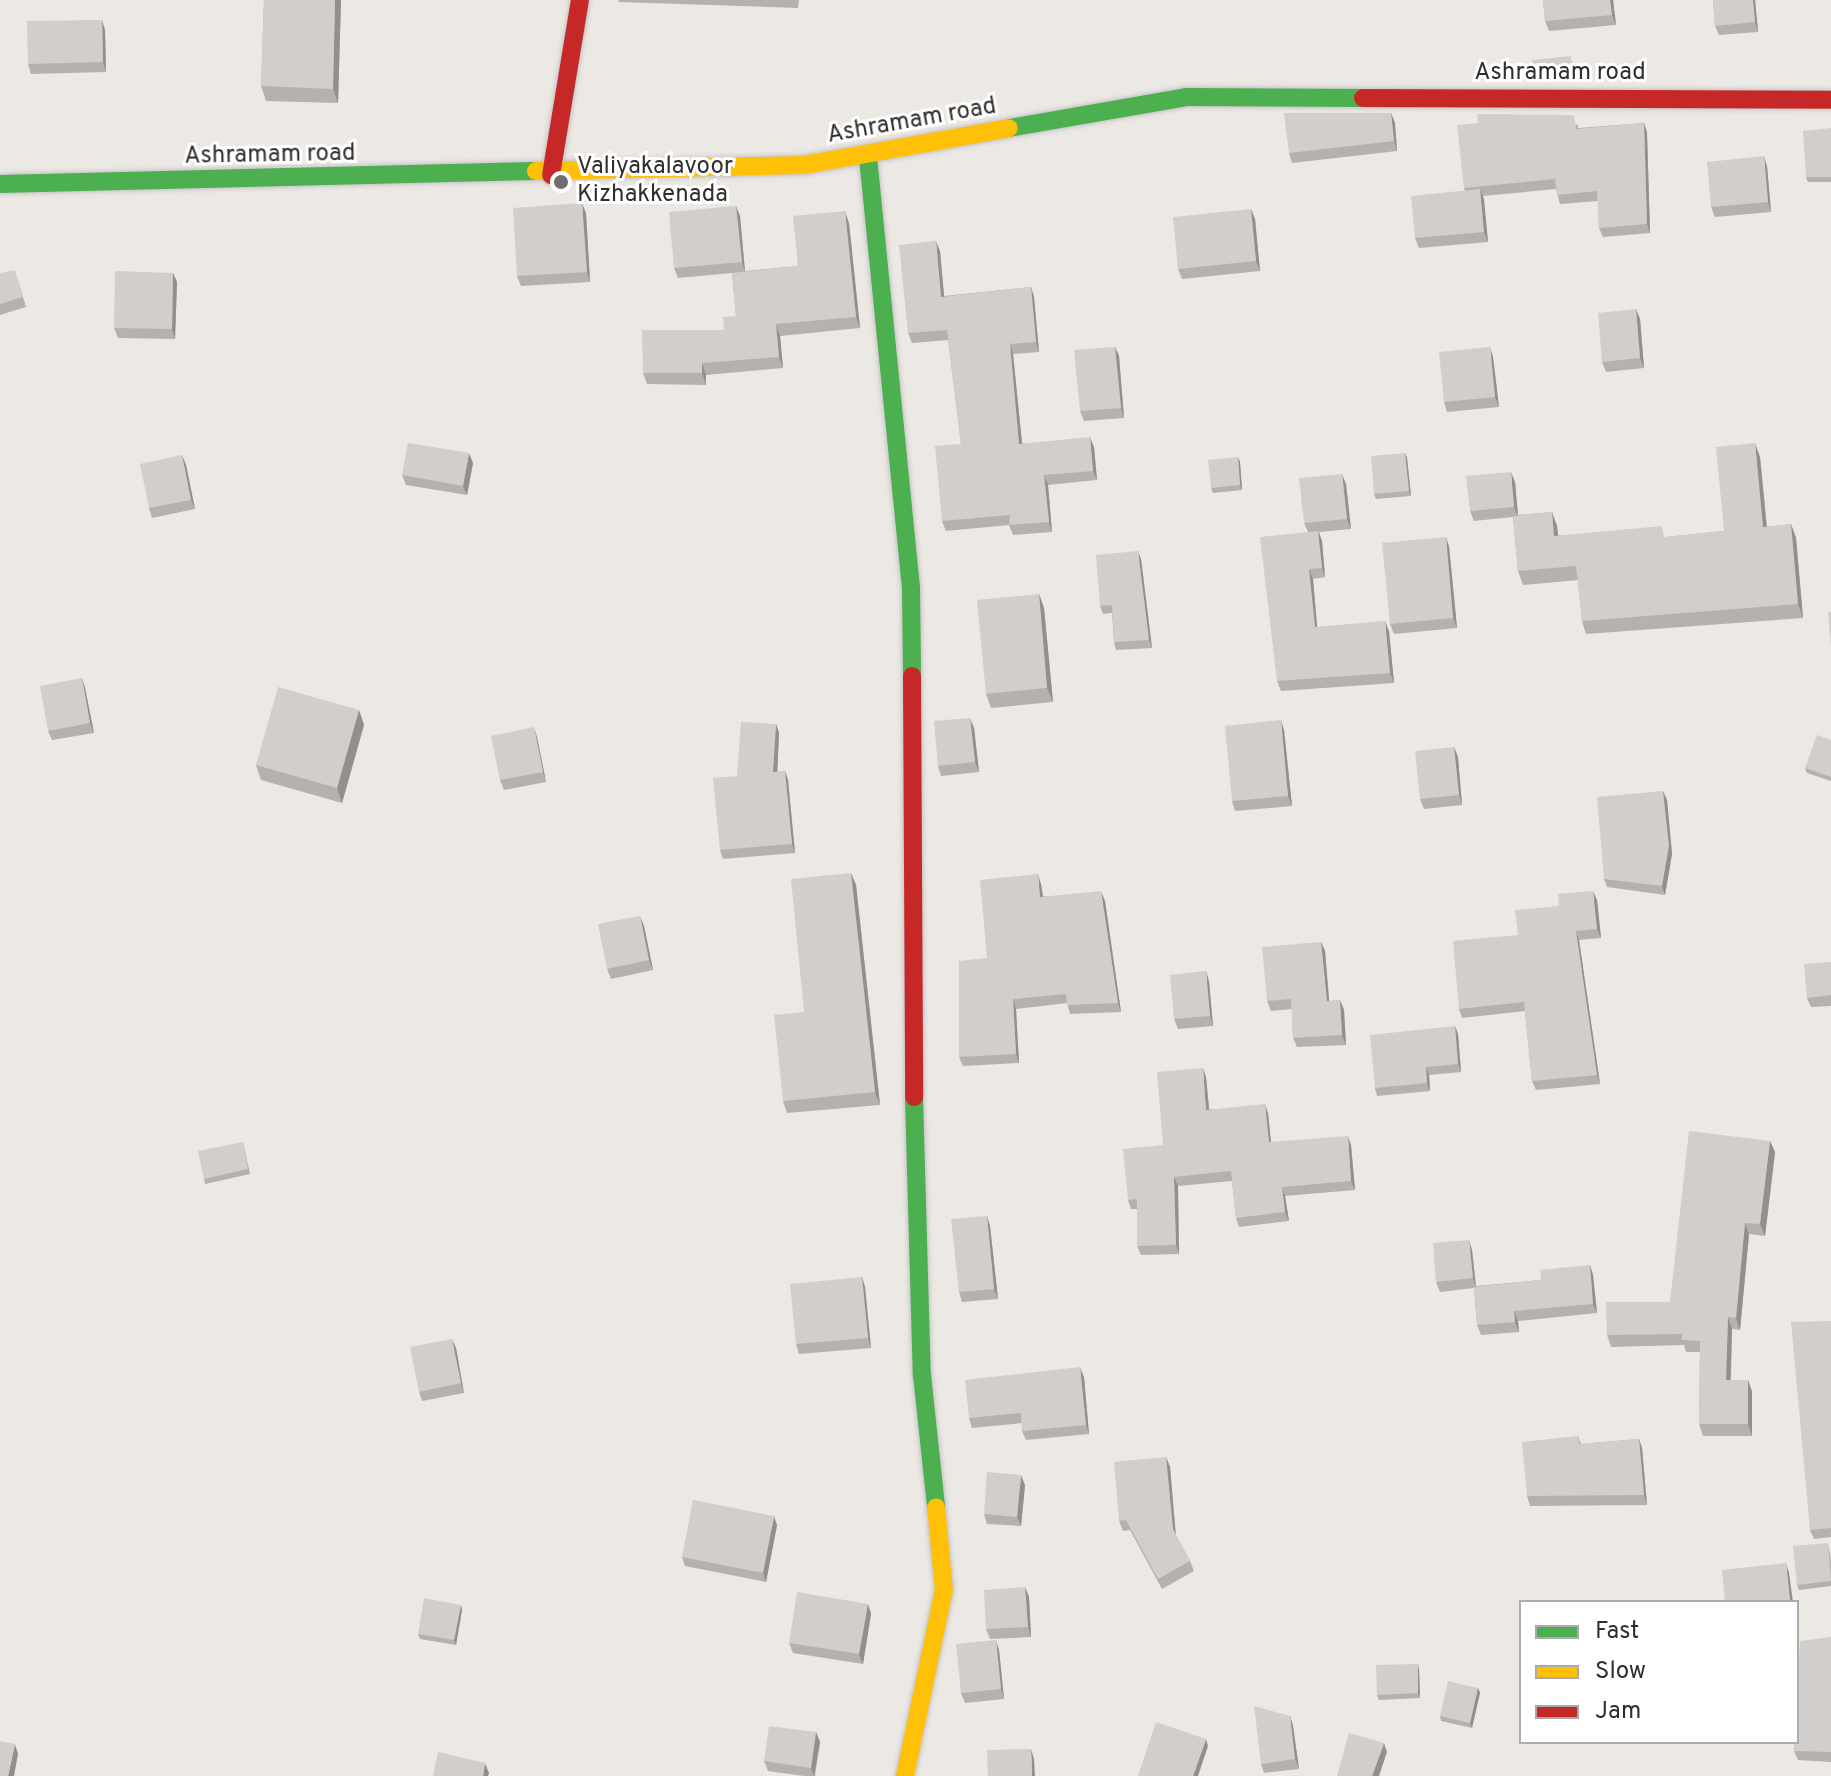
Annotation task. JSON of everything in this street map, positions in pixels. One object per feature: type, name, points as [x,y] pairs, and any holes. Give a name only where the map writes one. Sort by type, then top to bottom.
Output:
[{"type":"main road","points":[[551,175],[580,0]]},
{"type":"main road","name":"Ashramam road","points":[[0,184],[551,175],[868,157],[1186,97],[1831,100]]},
{"type":"main road","points":[[868,157],[911,589],[915,1220],[922,1375],[944,1590],[905,1776]]},
{"type":"building","points":[[264,0],[335,0],[333,89],[261,86]]},
{"type":"building","points":[[1543,0],[1610,0],[1612,15],[1545,21]]},
{"type":"building","points":[[1713,0],[1753,0],[1755,22],[1715,26]]},
{"type":"building","points":[[102,20],[103,62],[28,64],[27,21]]},
{"type":"building","points":[[1571,56],[1572,69],[1533,69],[1532,60]]},
{"type":"building","points":[[1284,113],[1391,113],[1394,141],[1289,153]]},
{"type":"building","points":[[1477,114],[1574,115],[1576,129],[1644,123],[1647,224],[1599,228],[1597,191],[1557,195],[1555,179],[1464,188],[1457,125],[1478,123]]},
{"type":"building","points":[[1831,128],[1831,177],[1806,177],[1803,131]]},
{"type":"building","points":[[1764,156],[1768,202],[1711,207],[1707,162]]},
{"type":"building","points":[[1480,189],[1484,232],[1415,238],[1411,196]]},
{"type":"building","points":[[582,203],[587,272],[517,276],[513,208]]},
{"type":"building","points":[[736,206],[742,262],[674,268],[669,212]]},
{"type":"building","points":[[1251,209],[1256,261],[1178,269],[1173,217]]},
{"type":"building","points":[[845,211],[856,317],[776,324],[779,357],[702,363],[702,373],[643,373],[642,330],[724,330],[723,317],[736,316],[732,273],[798,266],[793,216]]},
{"type":"building","points":[[936,241],[941,297],[1031,287],[1036,342],[1010,344],[1019,444],[1090,437],[1093,471],[1044,475],[1049,522],[1009,525],[1010,515],[942,521],[935,446],[961,444],[947,330],[908,333],[899,245]]},
{"type":"building","points":[[15,270],[23,297],[0,304],[0,273]]},
{"type":"building","points":[[115,271],[173,273],[172,329],[114,328]]},
{"type":"building","points":[[1636,309],[1640,358],[1602,362],[1598,313]]},
{"type":"building","points":[[1115,347],[1121,408],[1080,411],[1074,350]]},
{"type":"building","points":[[1490,347],[1495,397],[1444,402],[1439,352]]},
{"type":"building","points":[[408,443],[469,453],[463,486],[402,475]]},
{"type":"building","points":[[1755,443],[1763,527],[1791,524],[1798,604],[1582,621],[1576,566],[1518,571],[1513,516],[1552,512],[1554,536],[1662,526],[1664,537],[1724,531],[1716,447]]},
{"type":"building","points":[[1405,453],[1409,491],[1374,494],[1371,456]]},
{"type":"building","points":[[182,455],[191,500],[149,508],[140,464]]},
{"type":"building","points":[[1238,457],[1240,485],[1211,488],[1208,460]]},
{"type":"building","points":[[1511,472],[1514,507],[1470,511],[1466,476]]},
{"type":"building","points":[[1342,474],[1347,519],[1304,523],[1299,478]]},
{"type":"building","points":[[1318,531],[1322,568],[1309,569],[1315,627],[1385,621],[1390,673],[1277,681],[1260,537]]},
{"type":"building","points":[[1446,537],[1453,618],[1390,624],[1382,543]]},
{"type":"building","points":[[1138,551],[1149,640],[1114,642],[1112,605],[1100,606],[1096,555]]},
{"type":"building","points":[[1039,594],[1047,688],[986,694],[977,600]]},
{"type":"building","points":[[1828,612],[1831,612],[1831,647]]},
{"type":"building","points":[[82,678],[90,723],[48,731],[40,686]]},
{"type":"building","points":[[278,687],[359,710],[337,788],[256,765]]},
{"type":"building","points":[[970,718],[975,762],[938,766],[934,721]]},
{"type":"building","points":[[1281,720],[1288,796],[1232,801],[1225,726]]},
{"type":"building","points":[[741,722],[776,724],[773,772],[785,771],[792,844],[720,850],[713,778],[737,776]]},
{"type":"building","points":[[534,727],[543,772],[500,780],[491,736]]},
{"type":"building","points":[[1817,735],[1831,740],[1831,777],[1805,768]]},
{"type":"building","points":[[1454,747],[1459,795],[1420,799],[1415,751]]},
{"type":"building","points":[[1663,791],[1669,846],[1662,886],[1604,879],[1597,797]]},
{"type":"building","points":[[851,873],[875,1092],[783,1101],[774,1015],[804,1012],[791,879]]},
{"type":"building","points":[[1038,874],[1040,897],[1101,891],[1118,1003],[1067,1005],[1066,994],[1013,999],[1016,1054],[959,1057],[959,961],[987,958],[980,880]]},
{"type":"building","points":[[1593,891],[1597,929],[1576,931],[1597,1075],[1532,1081],[1524,1002],[1459,1009],[1453,941],[1518,935],[1515,910],[1559,906],[1558,894]]},
{"type":"building","points":[[640,916],[649,960],[607,969],[598,924]]},
{"type":"building","points":[[1321,942],[1327,1001],[1340,1000],[1342,1035],[1293,1038],[1291,999],[1267,1001],[1262,947]]},
{"type":"building","points":[[1831,962],[1831,995],[1807,998],[1804,964]]},
{"type":"building","points":[[1206,971],[1210,1016],[1174,1019],[1170,975]]},
{"type":"building","points":[[1455,1026],[1458,1064],[1426,1067],[1427,1083],[1375,1088],[1370,1035]]},
{"type":"building","points":[[1203,1068],[1206,1110],[1265,1104],[1269,1142],[1348,1136],[1351,1181],[1282,1187],[1285,1212],[1236,1218],[1231,1171],[1174,1177],[1176,1245],[1137,1246],[1137,1199],[1128,1200],[1123,1149],[1163,1145],[1157,1072]]},
{"type":"building","points":[[1689,1131],[1770,1141],[1760,1224],[1745,1223],[1736,1318],[1728,1317],[1726,1380],[1748,1380],[1748,1424],[1699,1424],[1700,1341],[1682,1340],[1682,1334],[1607,1335],[1606,1302],[1670,1302]]},
{"type":"building","points":[[243,1142],[248,1169],[204,1179],[198,1151]]},
{"type":"building","points":[[987,1216],[994,1289],[959,1292],[951,1219]]},
{"type":"building","points":[[1469,1240],[1473,1278],[1436,1282],[1433,1243]]},
{"type":"building","points":[[1590,1265],[1593,1304],[1514,1311],[1515,1322],[1477,1325],[1474,1287],[1541,1280],[1540,1270]]},
{"type":"building","points":[[862,1277],[868,1338],[796,1344],[790,1284]]},
{"type":"building","points":[[1831,1321],[1831,1528],[1810,1530],[1791,1322]]},
{"type":"building","points":[[452,1339],[461,1383],[419,1392],[410,1347]]},
{"type":"building","points":[[1080,1367],[1086,1425],[1022,1431],[1021,1413],[969,1418],[965,1380]]},
{"type":"building","points":[[1578,1436],[1579,1444],[1639,1439],[1644,1495],[1527,1496],[1522,1442]]},
{"type":"building","points":[[1166,1457],[1173,1529],[1190,1561],[1158,1579],[1126,1520],[1119,1521],[1114,1462]]},
{"type":"building","points":[[987,1472],[1021,1475],[1017,1517],[984,1514]]},
{"type":"building","points":[[693,1500],[774,1516],[763,1573],[682,1557]]},
{"type":"building","points":[[1828,1543],[1831,1581],[1797,1585],[1793,1546]]},
{"type":"building","points":[[1786,1563],[1790,1600],[1725,1600],[1722,1570]]},
{"type":"building","points":[[1025,1587],[1028,1627],[986,1629],[984,1590]]},
{"type":"building","points":[[797,1592],[868,1604],[859,1654],[789,1643]]},
{"type":"building","points":[[424,1598],[461,1605],[454,1640],[418,1634]]},
{"type":"building","points":[[1831,1637],[1831,1752],[1794,1751],[1795,1744],[1799,1744],[1800,1641]]},
{"type":"building","points":[[996,1640],[1001,1689],[961,1693],[956,1644]]},
{"type":"building","points":[[1418,1664],[1418,1693],[1377,1695],[1376,1665]]},
{"type":"building","points":[[1448,1681],[1478,1688],[1470,1723],[1440,1716]]},
{"type":"building","points":[[1254,1706],[1290,1716],[1295,1759],[1261,1764]]},
{"type":"building","points":[[1156,1722],[1206,1739],[1193,1776],[1138,1776]]},
{"type":"building","points":[[769,1726],[816,1732],[811,1768],[764,1761]]},
{"type":"building","points":[[1349,1733],[1384,1743],[1372,1776],[1337,1776]]},
{"type":"building","points":[[0,1741],[15,1744],[8,1776],[0,1776]]},
{"type":"building","points":[[1031,1749],[1032,1776],[988,1776],[987,1750]]},
{"type":"building","points":[[438,1752],[485,1763],[483,1776],[433,1776]]},
{"type":"traffic: fast","points":[[1009,128],[1186,97],[1363,98]]},
{"type":"traffic: fast","points":[[868,157],[911,589],[912,676]]},
{"type":"traffic: fast","points":[[0,184],[536,171]]},
{"type":"traffic: fast","points":[[914,1097],[922,1375],[936,1507]]},
{"type":"traffic: slow","points":[[536,171],[804,165],[1009,128]]},
{"type":"traffic: slow","points":[[905,1776],[944,1590],[936,1507]]},
{"type":"traffic: jam","points":[[551,175],[580,0]]},
{"type":"traffic: jam","points":[[1363,98],[1831,100]]},
{"type":"traffic: jam","points":[[912,676],[914,1097]]},
{"type":"place","name":"Valiyakalavoor Kizhakkenada","points":[[561,182]]}]
